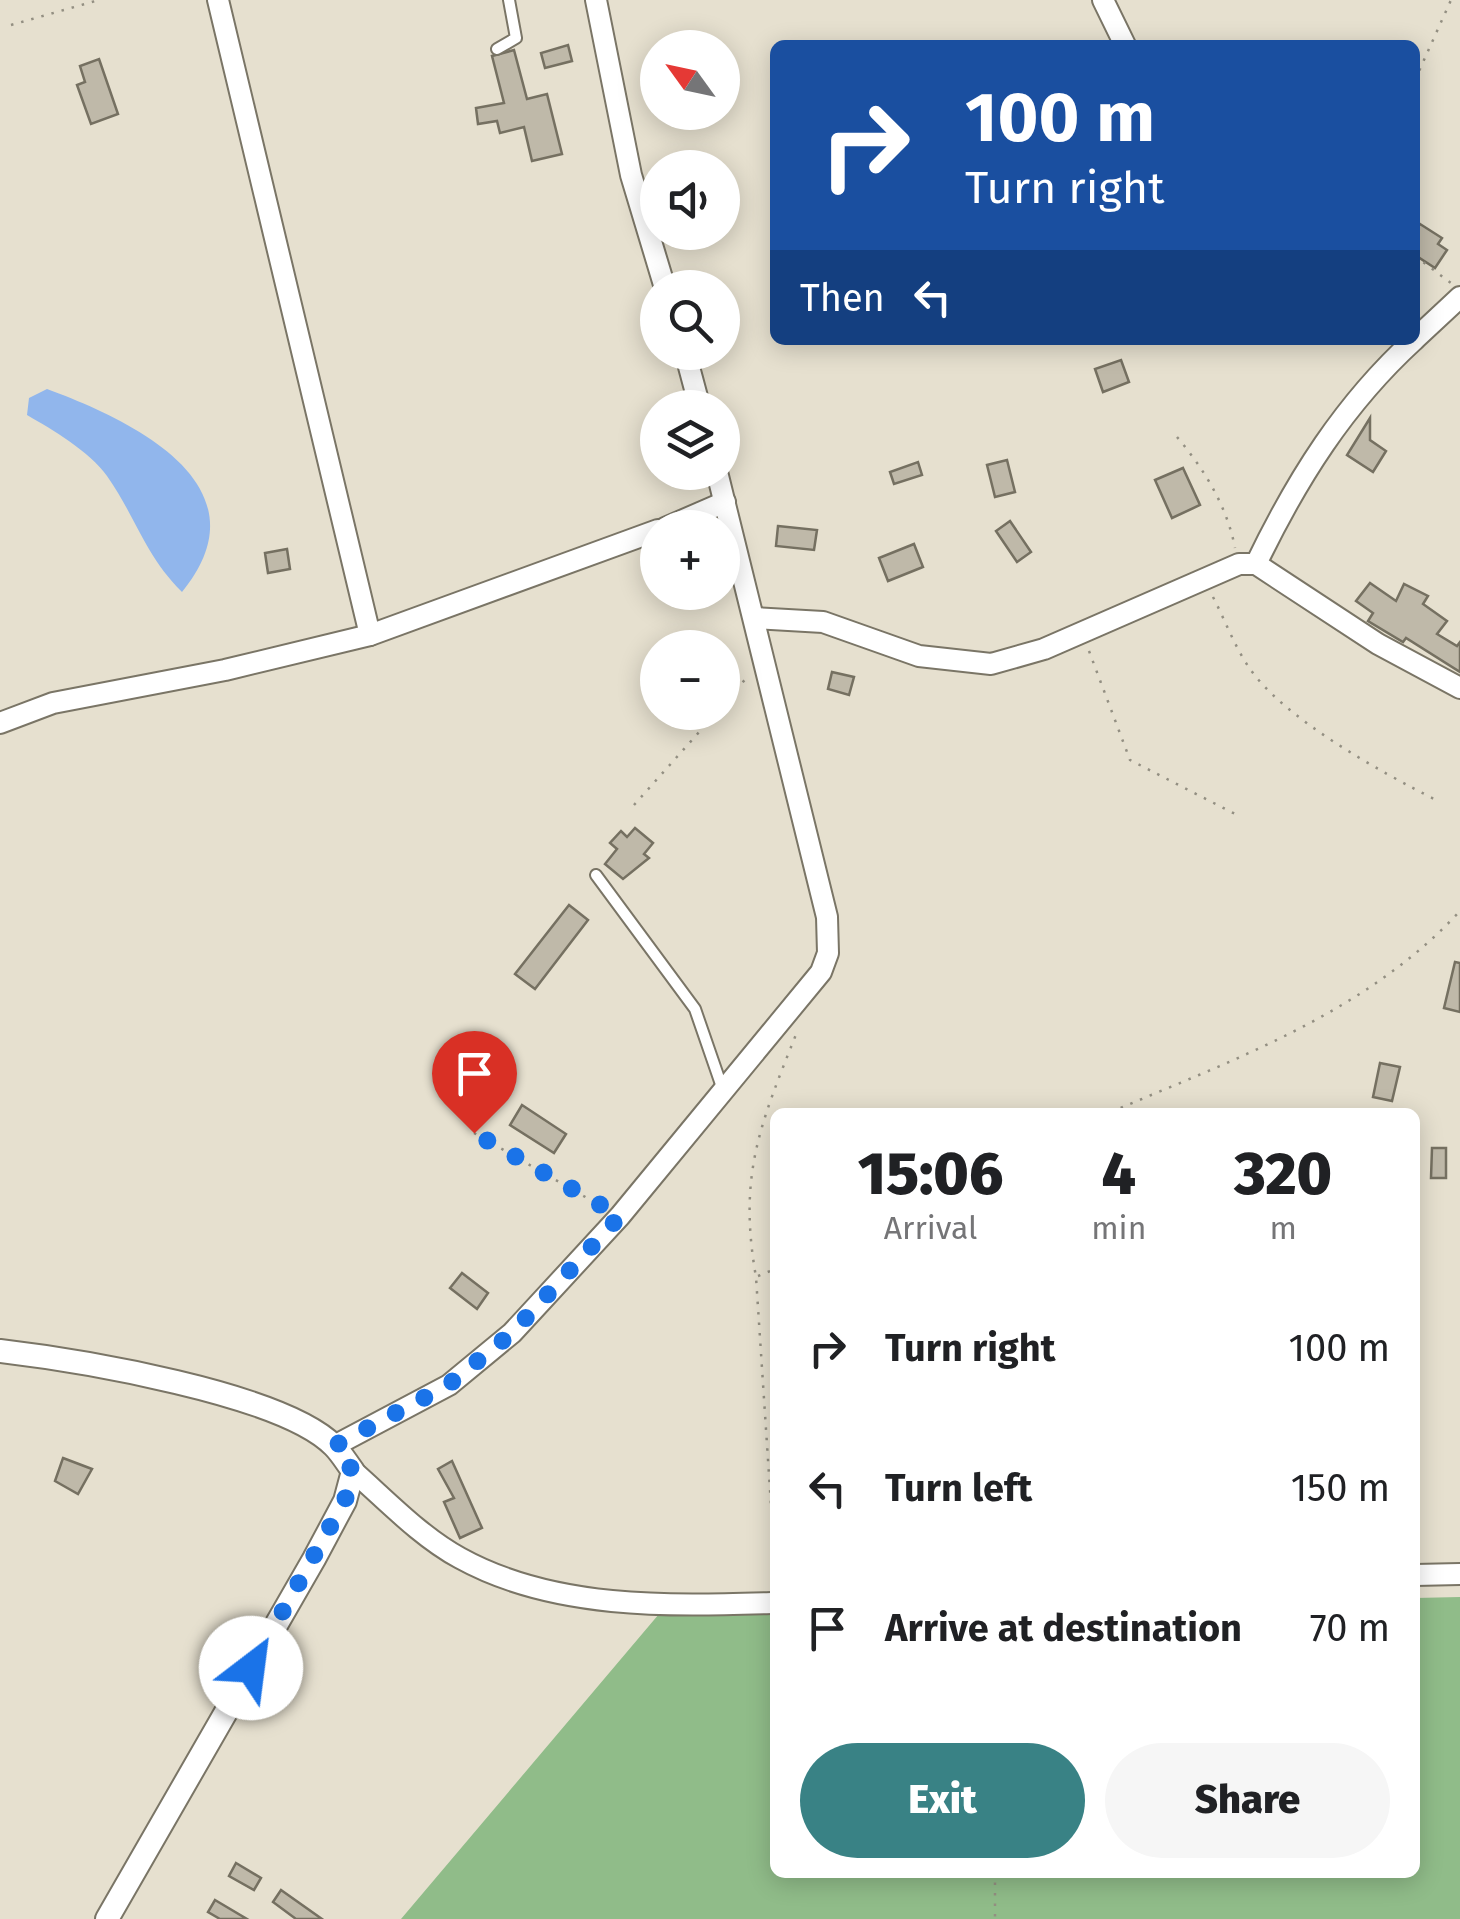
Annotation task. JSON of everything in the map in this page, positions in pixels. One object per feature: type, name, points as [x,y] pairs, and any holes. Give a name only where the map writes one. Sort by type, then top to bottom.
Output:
[{"type":"street","points":[[218,0],[370,635]]},
{"type":"street","points":[[596,0],[631,175],[660,270]]},
{"type":"street","points":[[1103,0],[1123,40]]},
{"type":"street","points":[[1420,330],[1460,297]]},
{"type":"street","points":[[754,618],[822,622],[920,656],[959,664],[991,664],[1044,649],[1203,578],[1247,564],[1314,455],[1402,345]]},
{"type":"street","points":[[334,1446],[448,1385],[512,1333],[620,1216],[821,972],[828,952],[827,917],[722,490]]},
{"type":"street","points":[[707,510],[725,502]]},
{"type":"street","points":[[0,723],[53,703],[225,670],[370,635],[640,537]]},
{"type":"street","points":[[1247,564],[1378,644],[1460,688]]},
{"type":"street","points":[[0,1352],[160,1378],[305,1425],[334,1446],[353,1471],[458,1558],[504,1578],[559,1592],[653,1605],[770,1604]]},
{"type":"street","points":[[107,1919],[314,1559],[345,1500],[353,1471]]},
{"type":"street","points":[[1420,1576],[1460,1574]]},
{"type":"lane","points":[[497,50],[516,38],[509,0]]},
{"type":"lane","points":[[596,875],[695,1009],[724,1091]]},
{"type":"path","points":[[11,25],[99,0]]},
{"type":"path","points":[[1420,69],[1451,0]]},
{"type":"path","points":[[1420,260],[1460,289]]},
{"type":"path","points":[[1177,437],[1216,495],[1247,564]]},
{"type":"path","points":[[1203,578],[1250,670],[1270,690],[1371,766],[1436,800]]},
{"type":"path","points":[[1083,631],[1130,760],[1239,816]]},
{"type":"path","points":[[740,685],[763,658]]},
{"type":"path","points":[[634,805],[701,730]]},
{"type":"path","points":[[1120,1108],[1306,1028],[1358,998],[1460,911]]},
{"type":"path","points":[[770,1490],[756,1277],[748,1233],[748,1178],[760,1125],[801,1022]]},
{"type":"path","points":[[474,1133],[620,1216]]},
{"type":"path","points":[[756,1277],[770,1270]]},
{"type":"path","points":[[994,1878],[996,1919]]},
{"type":"green space","points":[[1460,1597],[1460,1919],[401,1919],[659,1614],[770,1612],[770,1878],[1420,1878],[1420,1598]]},
{"type":"water","points":[[47,389],[117,419],[151,439],[180,463],[200,490],[210,520],[205,554],[182,592],[158,564],[107,476],[91,458],[27,415],[29,398]]},
{"type":"building","points":[[568,45],[572,61],[545,68],[541,53]]},
{"type":"building","points":[[514,50],[527,99],[547,94],[562,154],[532,161],[524,127],[500,133],[497,121],[478,124],[476,108],[504,103],[492,56]]},
{"type":"building","points":[[99,59],[118,114],[91,124],[77,85],[85,82],[80,66]]},
{"type":"building","points":[[1420,224],[1442,238],[1438,244],[1447,250],[1435,268],[1420,258]]},
{"type":"building","points":[[1121,360],[1129,382],[1103,392],[1095,369]]},
{"type":"building","points":[[1370,418],[1370,440],[1386,451],[1373,472],[1347,455]]},
{"type":"building","points":[[1007,460],[1015,492],[995,497],[987,465]]},
{"type":"building","points":[[918,462],[922,475],[894,484],[890,472]]},
{"type":"building","points":[[1183,468],[1200,505],[1172,518],[1155,480]]},
{"type":"building","points":[[1010,521],[1031,552],[1017,562],[996,531]]},
{"type":"building","points":[[778,526],[817,530],[814,550],[776,546]]},
{"type":"building","points":[[914,544],[923,567],[888,581],[879,558]]},
{"type":"building","points":[[287,549],[290,569],[268,573],[265,553]]},
{"type":"building","points":[[1370,583],[1396,601],[1404,584],[1428,596],[1423,604],[1447,621],[1437,634],[1457,646],[1460,642],[1460,672],[1406,638],[1403,642],[1368,621],[1373,613],[1356,601]]},
{"type":"building","points":[[832,672],[854,677],[849,695],[828,689]]},
{"type":"building","points":[[635,828],[653,843],[644,854],[649,858],[623,879],[605,864],[617,849],[610,843],[621,831],[627,837]]},
{"type":"building","points":[[569,905],[588,920],[535,989],[515,974]]},
{"type":"building","points":[[1455,962],[1460,963],[1460,1012],[1444,1008]]},
{"type":"building","points":[[1380,1063],[1400,1067],[1392,1101],[1373,1097]]},
{"type":"building","points":[[522,1105],[566,1134],[554,1153],[510,1125]]},
{"type":"building","points":[[1432,1148],[1446,1148],[1446,1178],[1431,1178]]},
{"type":"building","points":[[462,1273],[488,1293],[477,1309],[450,1288]]},
{"type":"building","points":[[63,1458],[92,1469],[78,1494],[55,1481]]},
{"type":"building","points":[[452,1461],[482,1528],[460,1538],[444,1502],[454,1498],[438,1469]]},
{"type":"building","points":[[236,1863],[261,1878],[254,1890],[229,1876]]},
{"type":"building","points":[[281,1890],[322,1919],[296,1919],[273,1902]]},
{"type":"building","points":[[215,1900],[247,1919],[220,1919],[208,1912]]},
{"type":"route","points":[[251,1668],[345,1500],[353,1471],[334,1446],[448,1385],[512,1333],[620,1216],[474,1133]]}]
